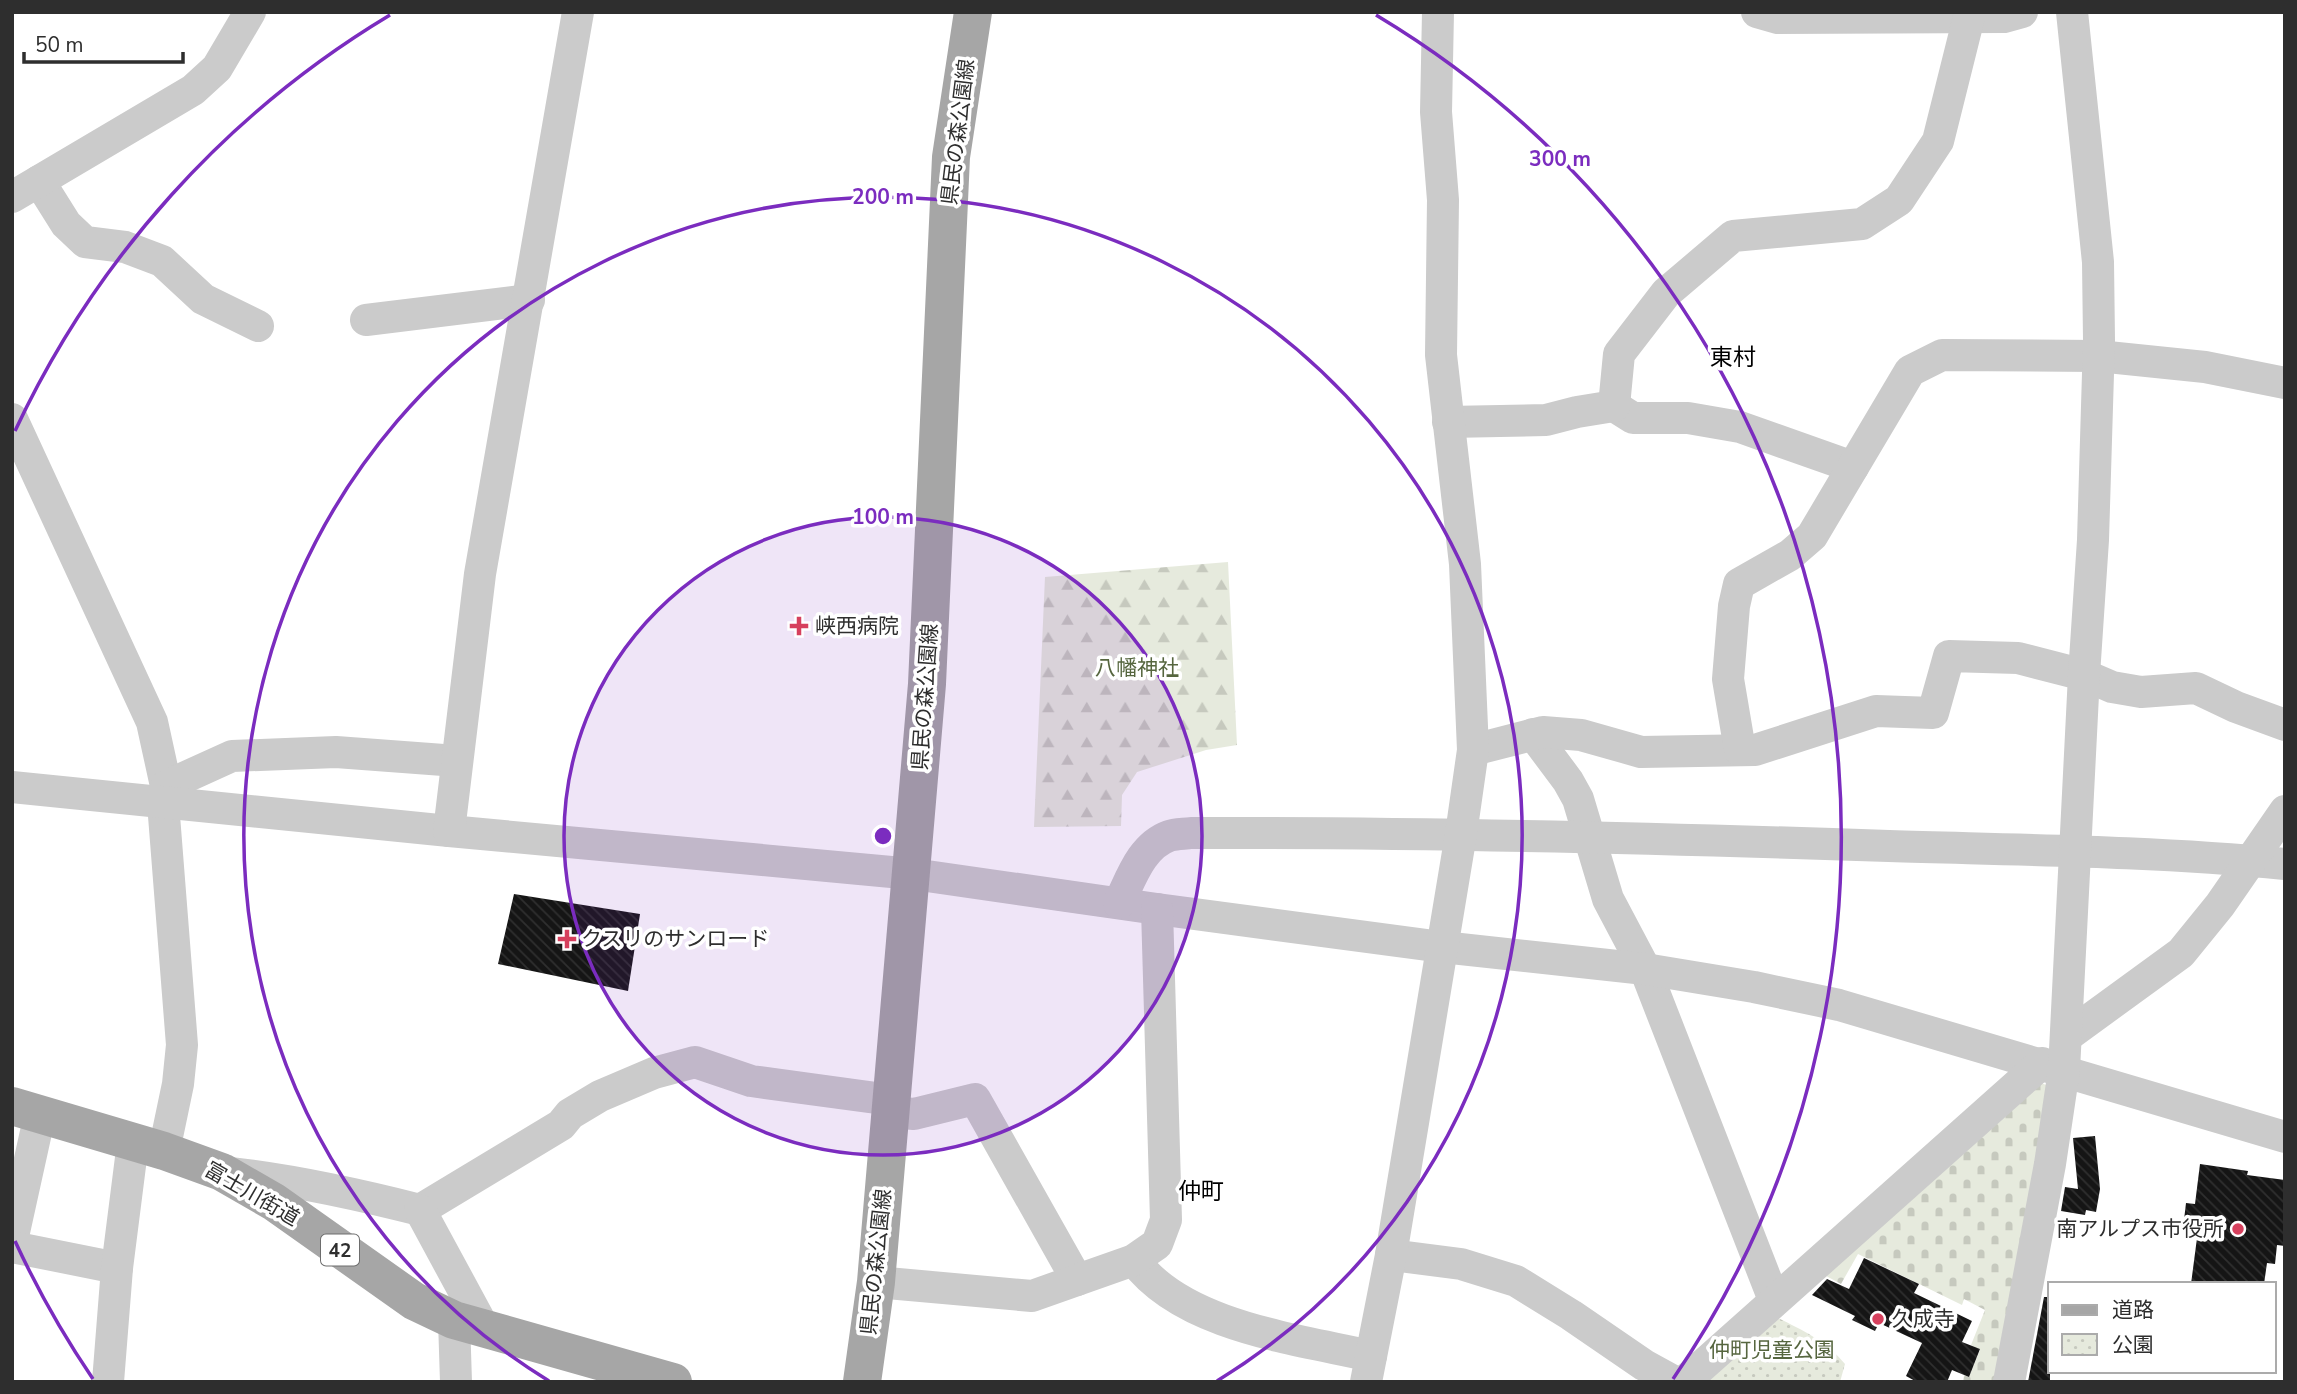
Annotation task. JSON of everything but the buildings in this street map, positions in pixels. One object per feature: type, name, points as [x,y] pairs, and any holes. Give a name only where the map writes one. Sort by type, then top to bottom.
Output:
[{"type":"main road","name":"県民の森公園線","points":[[862,1382],[876,1282],[913,874],[927,684],[951,157],[973,12]]},
{"type":"main road","name":"富士川街道","points":[[26,1110],[148,1146],[222,1172],[274,1202],[414,1301],[470,1325],[673,1382]]},
{"type":"street","points":[[12,197],[193,90],[217,68],[250,12]]},
{"type":"street","points":[[449,831],[480,574],[578,12]]},
{"type":"street","points":[[1135,1260],[1146,1276],[1177,1299],[1238,1326],[1368,1369],[1391,1255],[1473,750],[1465,565],[1441,355],[1443,200],[1436,112],[1438,12]]},
{"type":"street","points":[[1756,12],[1778,18],[2004,17],[2022,12]]},
{"type":"street","points":[[2009,1382],[2050,1164],[2053,1067],[2067,1036],[2093,540],[2098,262],[2072,12]]},
{"type":"street","points":[[1614,406],[1619,354],[1666,293],[1733,236],[1862,224],[1899,200],[1938,141],[1969,17]]},
{"type":"street","points":[[39,181],[66,223],[85,242],[125,247],[162,261],[203,299],[258,326]]},
{"type":"street","points":[[366,320],[529,300]]},
{"type":"street","points":[[1740,750],[1728,679],[1734,606],[1739,584],[1790,555],[1812,536],[1910,371],[1942,355],[2098,356],[2205,367],[2285,383]]},
{"type":"street","points":[[1448,422],[1546,420],[1614,406],[1633,418],[1688,418],[1740,427],[1853,467]]},
{"type":"street","points":[[12,419],[152,722],[165,795],[182,1045],[178,1084],[148,1146],[117,1268],[108,1382]]},
{"type":"street","points":[[1473,750],[1543,732],[1581,735],[1642,752],[1755,750],[1876,711],[1933,713],[1949,656],[2018,658],[2084,676],[2112,687],[2141,692],[2196,688],[2236,707],[2285,725]]},
{"type":"street","points":[[1533,734],[1578,799],[1608,899],[1645,969],[1774,1300]]},
{"type":"street","points":[[165,795],[232,755],[336,752],[457,761]]},
{"type":"street","points":[[12,787],[165,795],[449,831],[913,874],[1442,947],[1645,969],[1754,987],[1839,1005],[2285,1137]]},
{"type":"street","points":[[2067,1036],[2181,953],[2220,905],[2285,811]]},
{"type":"street","points":[[1119,903],[1138,863],[1152,848],[1168,836],[1191,833],[1676,838],[2075,852],[2285,864]]},
{"type":"street","points":[[876,1282],[1032,1296],[1135,1260],[1157,1244],[1166,1220],[1157,909]]},
{"type":"street","points":[[222,1172],[361,1195],[420,1210],[561,1125],[570,1114],[600,1096],[654,1073],[695,1062],[751,1081],[891,1106],[914,1114],[975,1099],[1077,1280]]},
{"type":"street","points":[[1684,1382],[1774,1300],[2053,1067]]},
{"type":"street","points":[[12,1241],[26,1110]]},
{"type":"street","points":[[420,1210],[470,1325],[456,1382]]},
{"type":"street","points":[[12,1247],[117,1268]]},
{"type":"street","points":[[1391,1255],[1461,1265],[1516,1281],[1644,1365],[1675,1382]]},
{"type":"green space","name":"八幡神社","points":[[1228,562],[1237,745],[1206,750],[1137,772],[1122,795],[1121,826],[1034,827],[1045,577]]},
{"type":"green space","points":[[2030,1079],[2052,1087],[2002,1382],[1963,1382],[1964,1375],[1969,1377],[1980,1350],[1971,1345],[1985,1310],[1964,1299],[1962,1305],[1858,1254],[1841,1284],[1817,1271]]},
{"type":"green space","name":"仲町児童公園","points":[[1766,1312],[1808,1334],[1837,1355],[1845,1364],[1840,1382],[1693,1382]]},
{"type":"place","name":"峡西病院","points":[[799,626]]},
{"type":"place","name":"クスリのサンロード","points":[[567,939]]},
{"type":"place","name":"南アルプス市役所","points":[[2238,1229]]},
{"type":"place","name":"久成寺","points":[[1878,1319]]},
{"type":"district","name":"東村","points":[[1733,357]]},
{"type":"district","name":"仲町","points":[[1201,1191]]}]
